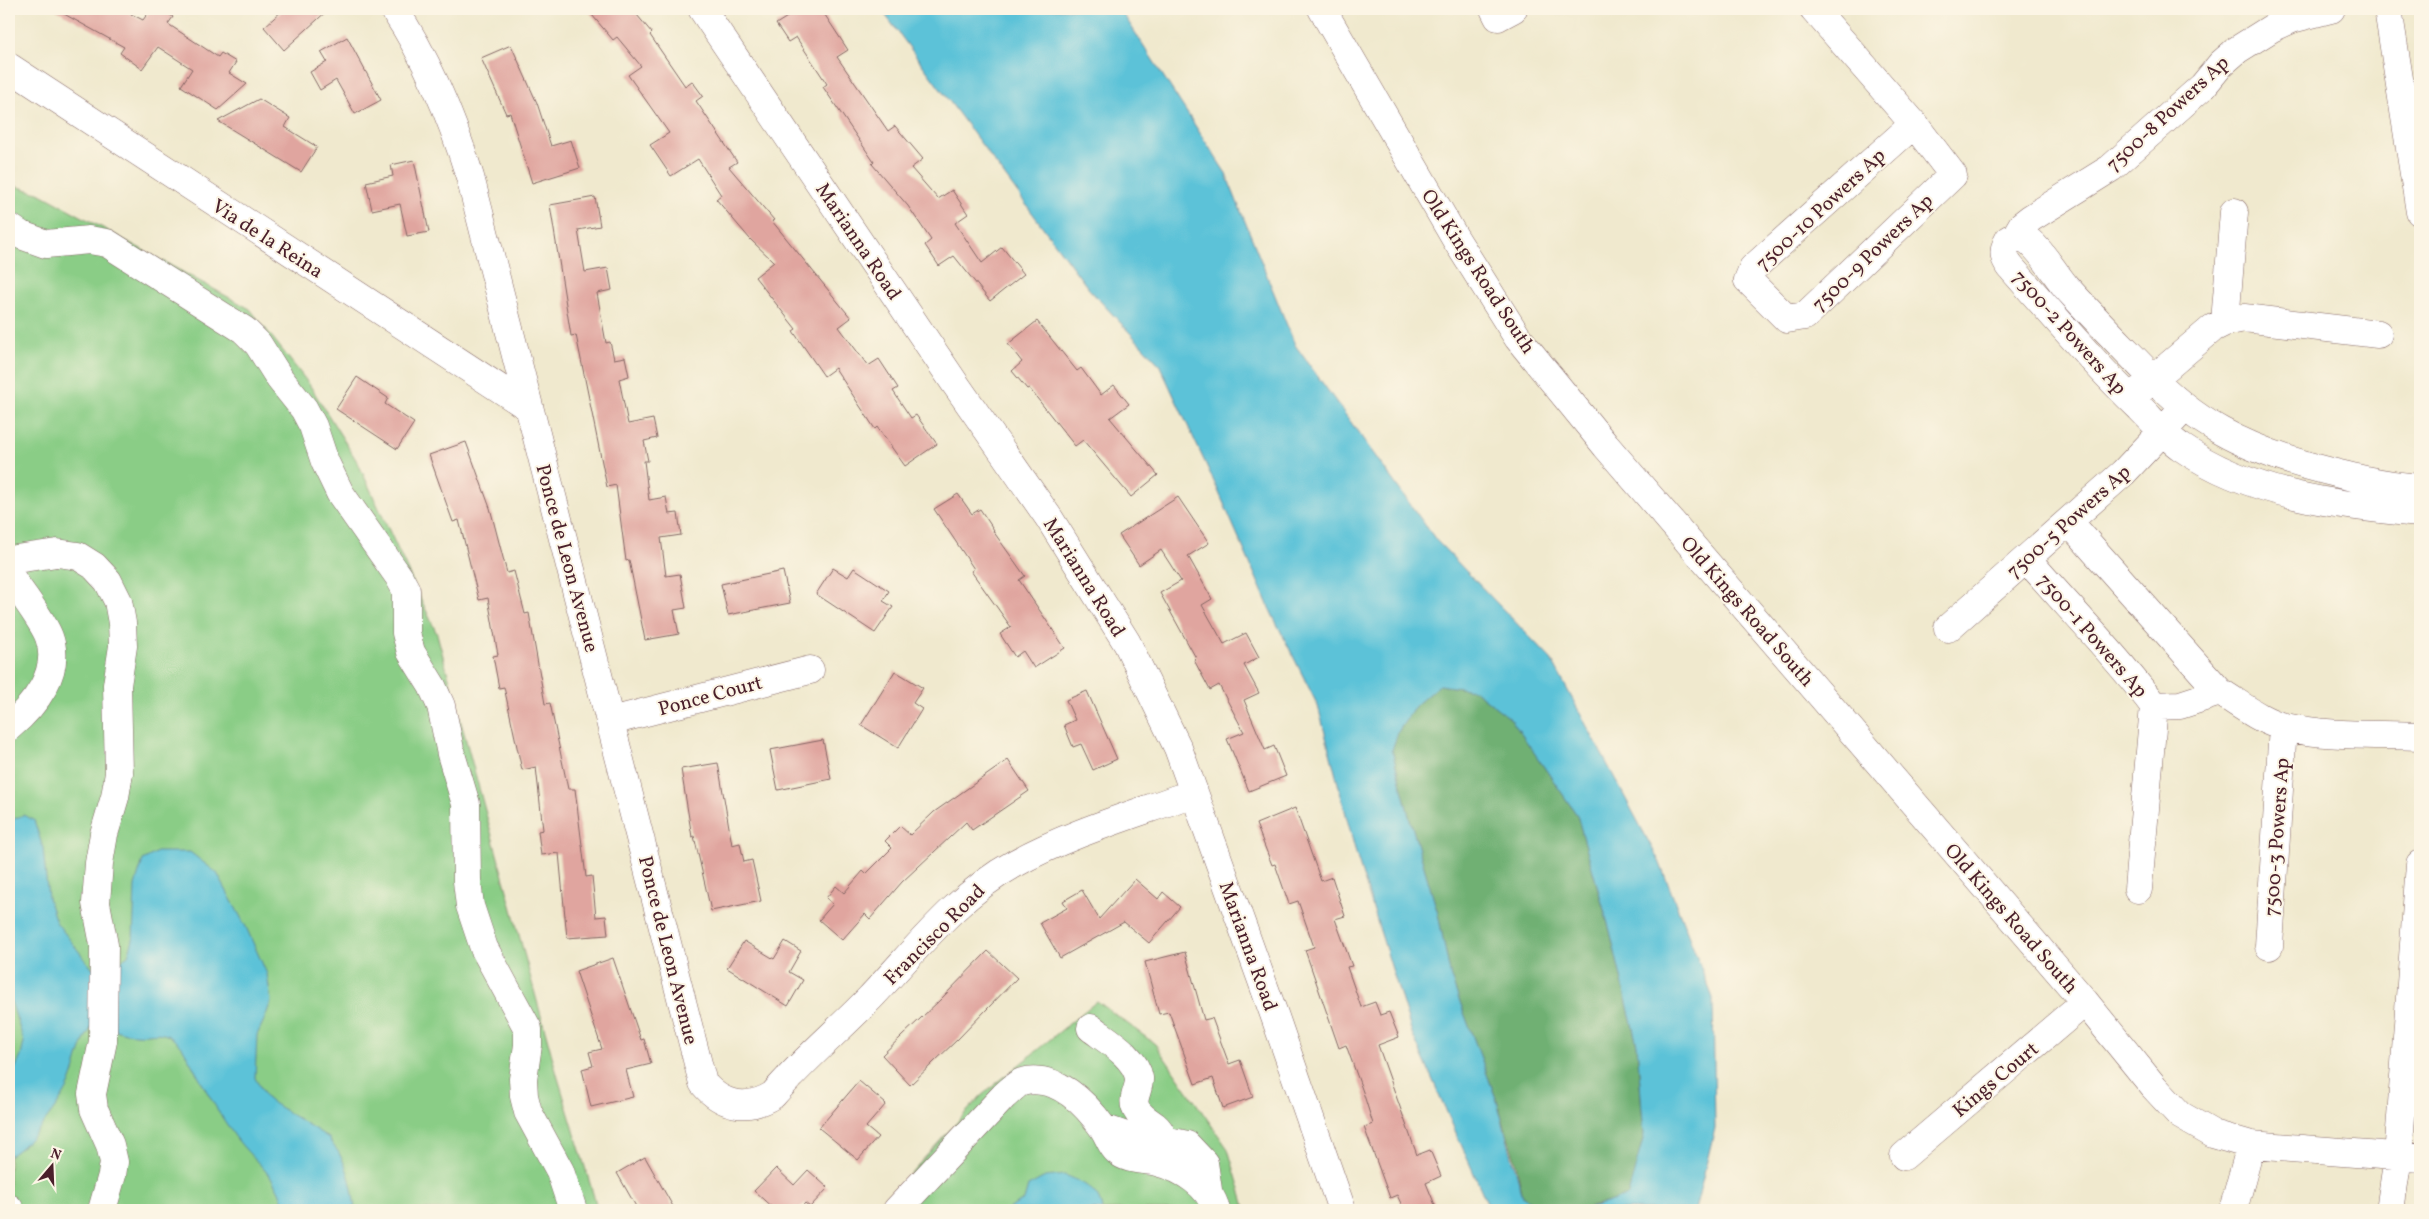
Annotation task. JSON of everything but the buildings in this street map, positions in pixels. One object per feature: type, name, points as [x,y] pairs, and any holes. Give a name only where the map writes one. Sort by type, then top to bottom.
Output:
[{"type":"street","name":"Ponce de Leon Avenue","points":[[394,9],[415,43],[457,135],[612,722],[703,1083],[712,1094],[732,1105]]},
{"type":"street","name":"Marianna Road","points":[[702,9],[954,382],[1049,518],[1095,589],[1147,682],[1178,748],[1342,1210]]},
{"type":"street","name":"Old Kings Road South","points":[[1322,9],[1455,238],[1518,338],[1606,446],[2180,1115],[2213,1134],[2251,1146],[2409,1157]]},
{"type":"street","points":[[1494,9],[1498,17],[1513,9]]},
{"type":"street","name":"7500-8 Powers Ap","points":[[2015,237],[2022,225],[2031,218],[2110,168],[2203,86],[2237,50],[2272,28],[2292,19],[2331,9]]},
{"type":"street","points":[[2389,9],[2420,107]]},
{"type":"street","points":[[2389,9],[2420,212]]},
{"type":"street","points":[[1822,11],[1843,40],[1914,124]]},
{"type":"street","name":"Via de la Reina","points":[[9,67],[528,407]]},
{"type":"street","name":"7500-9 Powers Ap","points":[[1765,298],[1787,319],[1805,316],[1953,175],[1914,124]]},
{"type":"street","name":"7500-10 Powers Ap","points":[[1765,298],[1748,280],[1753,268],[1914,124]]},
{"type":"street","points":[[2225,322],[2234,212]]},
{"type":"street","points":[[9,227],[21,235],[46,244],[89,240],[107,243],[244,330],[258,344],[280,379],[307,415],[313,426],[325,462],[340,493],[400,577],[406,590],[406,633],[411,652],[432,686],[441,706],[450,754],[466,804],[467,882],[470,906],[484,948],[528,1029],[528,1045],[523,1079],[524,1096],[528,1112],[560,1171],[573,1210]]},
{"type":"street","name":"7500-2 Powers Ap","points":[[2420,488],[2347,478],[2282,459],[2252,448],[2206,423],[2185,408],[2153,379],[2066,286],[2030,242],[2015,237],[2009,239],[2006,244],[2004,259],[2130,398],[2163,430],[2193,455],[2237,478],[2283,492],[2371,509],[2420,513]]},
{"type":"street","points":[[2130,398],[2213,328],[2225,322],[2244,318],[2378,334]]},
{"type":"street","name":"7500-5 Powers Ap","points":[[1948,628],[2124,474],[2185,408]]},
{"type":"street","points":[[2069,522],[2220,692],[2255,713],[2284,727],[2322,732],[2420,736]]},
{"type":"street","points":[[9,560],[57,553],[78,556],[94,566],[108,582],[118,601],[122,623],[123,646],[117,685],[119,773],[115,796],[104,834],[99,863],[96,903],[104,945],[102,1041],[92,1094],[94,1109],[110,1145],[114,1162],[102,1210]]},
{"type":"street","name":"7500-1 Powers Ap","points":[[2027,558],[2106,650],[2124,667],[2154,706],[2180,705],[2220,692]]},
{"type":"street","points":[[9,574],[49,636],[52,656],[49,674],[40,694],[26,712],[9,727]]},
{"type":"street","name":"Ponce Court","points":[[612,722],[810,670]]},
{"type":"street","points":[[2138,889],[2154,706]]},
{"type":"street","name":"7500-3 Powers Ap","points":[[2269,946],[2284,727]]},
{"type":"street","name":"Francisco Road","points":[[732,1105],[763,1101],[773,1094],[869,999],[949,914],[991,878],[1059,841],[1193,793]]},
{"type":"street","points":[[2390,1210],[2409,1157],[2420,864]]},
{"type":"street","name":"Kings Court","points":[[1904,1156],[2085,1002]]},
{"type":"street","points":[[1091,1028],[1129,1058],[1139,1079],[1134,1099],[1138,1112],[1160,1129],[1164,1140]]},
{"type":"street","points":[[897,1210],[1004,1096],[1020,1082],[1040,1080],[1060,1086],[1084,1104],[1103,1128],[1117,1151],[1133,1159],[1157,1162],[1177,1170],[1212,1200]]},
{"type":"street","points":[[1103,1128],[1126,1136],[1164,1140],[1187,1146],[1204,1163],[1212,1200]]},
{"type":"street","points":[[2233,1210],[2251,1146]]},
{"type":"green space","points":[[9,184],[41,194],[250,309],[309,384],[358,463],[437,634],[558,1078],[598,1210],[9,1210]]},
{"type":"green space","points":[[1439,685],[1474,690],[1511,719],[1577,815],[1610,931],[1637,1045],[1644,1135],[1629,1196],[1586,1208],[1563,1212],[1544,1209],[1523,1197],[1515,1160],[1497,1101],[1451,978],[1438,914],[1392,750],[1398,732],[1416,705]]},
{"type":"green space","points":[[1097,1001],[1155,1044],[1228,1149],[1246,1210],[877,1210],[981,1096]]},
{"type":"water","points":[[881,9],[1120,9],[1225,172],[1295,345],[1436,540],[1551,659],[1659,861],[1713,998],[1715,1128],[1695,1210],[1577,1210],[1595,1207],[1628,1195],[1644,1135],[1637,1045],[1610,931],[1577,815],[1511,719],[1474,690],[1439,685],[1416,705],[1398,732],[1392,750],[1438,914],[1451,978],[1497,1101],[1523,1197],[1545,1210],[1490,1210],[1412,1033],[1357,857],[1318,706],[1272,614],[1217,488],[1159,364],[1088,288]]},
{"type":"water","points":[[23,815],[34,820],[43,848],[48,898],[56,922],[91,967],[110,973],[128,955],[133,940],[135,885],[143,860],[157,852],[190,852],[217,873],[246,927],[267,974],[271,1001],[257,1035],[255,1078],[267,1099],[329,1138],[339,1153],[349,1175],[355,1210],[285,1210],[281,1197],[270,1176],[239,1142],[225,1122],[182,1047],[175,1040],[159,1033],[130,1034],[120,1032],[96,1023],[86,1036],[66,1091],[35,1134],[9,1156],[9,1082],[21,1056],[24,1042],[9,995],[9,826],[14,819]]},
{"type":"water","points":[[1065,1175],[1084,1184],[1094,1192],[1101,1203],[1102,1210],[1006,1210],[1024,1200],[1028,1186],[1045,1177]]}]
